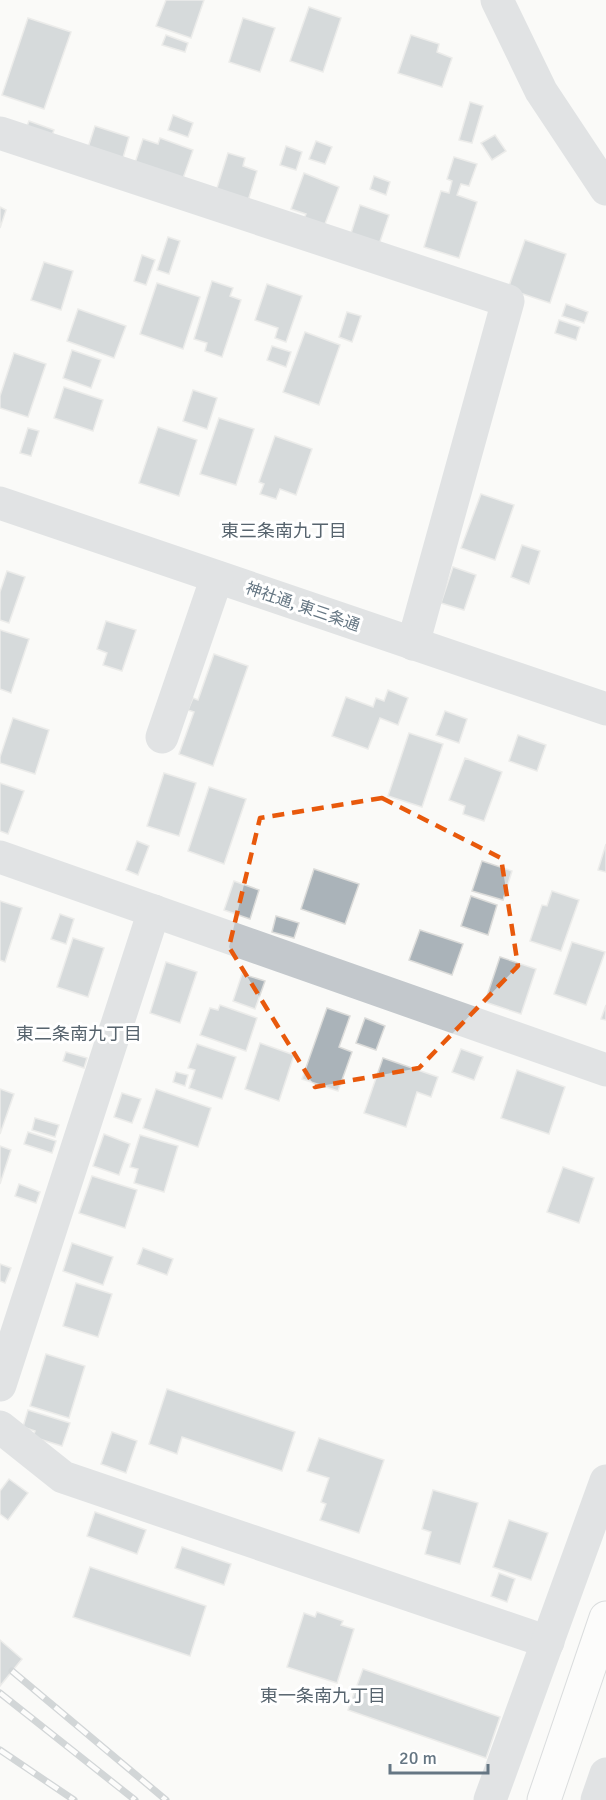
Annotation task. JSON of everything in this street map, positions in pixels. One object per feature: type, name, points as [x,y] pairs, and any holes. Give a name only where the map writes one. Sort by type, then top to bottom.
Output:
[{"type":"main road","points":[[544,1800],[606,1618]]},
{"type":"street","points":[[496,0],[541,91],[606,189]]},
{"type":"street","points":[[0,133],[508,301],[413,644]]},
{"type":"street","name":"神社通, 東三条通","points":[[0,503],[606,709]]},
{"type":"street","points":[[162,737],[217,577]]},
{"type":"street","points":[[0,857],[606,1070]]},
{"type":"street","points":[[0,1385],[154,911]]},
{"type":"street","points":[[0,1427],[63,1477],[548,1642]]},
{"type":"street","points":[[490,1800],[606,1481]]},
{"type":"street","points":[[597,1800],[606,1774]]},
{"type":"highlighted area","points":[[382,798],[501,858],[518,966],[419,1068],[315,1087],[229,947],[260,818]]},
{"type":"building","points":[[166,0],[204,0],[191,38],[156,26]]},
{"type":"building","points":[[309,7],[341,18],[323,72],[290,61]]},
{"type":"building","points":[[28,18],[71,32],[44,109],[2,95]]},
{"type":"building","points":[[243,18],[275,28],[260,72],[229,62]]},
{"type":"building","points":[[166,35],[188,43],[185,52],[162,45]]},
{"type":"building","points":[[411,35],[439,44],[437,52],[452,58],[442,87],[398,73]]},
{"type":"building","points":[[470,102],[483,106],[472,143],[459,140]]},
{"type":"building","points":[[173,115],[193,123],[188,137],[168,130]]},
{"type":"building","points":[[29,121],[54,130],[47,148],[22,139]]},
{"type":"building","points":[[95,126],[129,137],[120,168],[85,157]]},
{"type":"building","points":[[495,135],[506,151],[492,160],[481,143]]},
{"type":"building","points":[[160,138],[193,150],[182,181],[134,166],[143,139],[158,144]]},
{"type":"building","points":[[316,141],[332,147],[325,164],[309,159]]},
{"type":"building","points":[[286,146],[302,152],[296,170],[280,165]]},
{"type":"building","points":[[228,153],[245,158],[243,166],[257,171],[244,214],[212,204]]},
{"type":"building","points":[[454,157],[477,164],[469,186],[461,184],[457,195],[477,202],[459,258],[424,247],[441,191],[449,193],[452,181],[447,179]]},
{"type":"building","points":[[304,173],[339,187],[323,229],[303,221],[306,214],[291,209]]},
{"type":"building","points":[[374,176],[390,182],[386,195],[370,189]]},
{"type":"building","points":[[360,205],[389,215],[374,259],[346,249]]},
{"type":"building","points":[[0,207],[6,210],[0,228]]},
{"type":"building","points":[[168,237],[180,241],[169,274],[157,270]]},
{"type":"building","points":[[525,240],[566,254],[550,303],[508,289]]},
{"type":"building","points":[[142,255],[155,260],[146,285],[134,281]]},
{"type":"building","points":[[44,262],[73,271],[61,310],[31,300]]},
{"type":"building","points":[[212,281],[233,288],[230,296],[241,300],[222,357],[205,351],[207,343],[194,339]]},
{"type":"building","points":[[157,283],[200,297],[183,349],[140,334]]},
{"type":"building","points":[[267,284],[302,296],[286,342],[275,338],[278,328],[255,320]]},
{"type":"building","points":[[566,304],[588,312],[584,323],[562,316]]},
{"type":"building","points":[[78,309],[126,326],[114,358],[67,341]]},
{"type":"building","points":[[347,312],[361,316],[352,342],[339,337]]},
{"type":"building","points":[[559,320],[580,327],[576,340],[555,333]]},
{"type":"building","points":[[305,332],[340,345],[319,405],[283,392]]},
{"type":"building","points":[[272,346],[291,352],[286,367],[267,360]]},
{"type":"building","points":[[72,350],[101,360],[91,388],[63,378]]},
{"type":"building","points":[[14,353],[46,364],[28,417],[0,408],[0,396]]},
{"type":"building","points":[[64,387],[103,400],[93,431],[54,418]]},
{"type":"building","points":[[193,390],[217,398],[207,429],[183,421]]},
{"type":"building","points":[[219,418],[254,429],[236,485],[200,474]]},
{"type":"building","points":[[158,427],[197,440],[179,496],[139,483]]},
{"type":"building","points":[[28,428],[39,431],[31,456],[20,453]]},
{"type":"building","points":[[275,436],[312,449],[296,495],[280,489],[276,499],[260,494],[264,484],[259,482]]},
{"type":"building","points":[[481,494],[514,505],[495,560],[461,548]]},
{"type":"building","points":[[522,545],[540,551],[529,584],[511,577]]},
{"type":"building","points":[[453,567],[476,575],[464,610],[441,603]]},
{"type":"building","points":[[7,571],[25,577],[9,623],[0,620],[0,592]]},
{"type":"building","points":[[106,621],[136,630],[122,671],[103,665],[107,653],[97,649]]},
{"type":"building","points":[[0,630],[29,639],[11,693],[0,689]]},
{"type":"building","points":[[214,654],[248,666],[213,766],[179,754],[194,712],[188,710],[193,698],[198,700]]},
{"type":"building","points":[[388,690],[408,698],[398,725],[380,718],[368,749],[332,736],[346,697],[373,707],[376,698],[384,701]]},
{"type":"building","points":[[445,711],[467,719],[459,743],[436,735]]},
{"type":"building","points":[[13,718],[49,730],[35,774],[0,763]]},
{"type":"building","points":[[409,733],[443,744],[422,807],[388,796]]},
{"type":"building","points":[[518,735],[546,745],[537,771],[509,761]]},
{"type":"building","points":[[465,758],[502,772],[484,821],[463,814],[465,806],[449,800]]},
{"type":"building","points":[[164,773],[196,783],[179,836],[147,826]]},
{"type":"building","points":[[0,783],[24,791],[8,834],[0,831]]},
{"type":"building","points":[[209,787],[246,799],[224,864],[188,851]]},
{"type":"building","points":[[137,841],[149,846],[138,875],[126,870]]},
{"type":"building","points":[[606,844],[606,872],[598,870]]},
{"type":"building","points":[[482,861],[512,871],[503,900],[472,891]]},
{"type":"building","points":[[314,869],[359,884],[345,924],[301,909]]},
{"type":"building","points":[[234,881],[259,890],[250,919],[224,910]]},
{"type":"building","points":[[552,891],[579,900],[561,951],[530,941],[542,905],[547,906]]},
{"type":"building","points":[[471,896],[497,905],[488,935],[461,926]]},
{"type":"building","points":[[0,901],[22,908],[5,962],[0,960]]},
{"type":"building","points":[[60,914],[74,919],[66,944],[51,939]]},
{"type":"building","points":[[276,916],[299,923],[294,938],[272,932]]},
{"type":"building","points":[[420,930],[463,944],[452,975],[409,960]]},
{"type":"building","points":[[73,938],[104,948],[88,997],[57,987]]},
{"type":"building","points":[[572,942],[605,952],[586,1005],[554,994]]},
{"type":"building","points":[[500,957],[536,969],[521,1014],[485,1002]]},
{"type":"building","points":[[166,962],[197,972],[180,1023],[150,1013]]},
{"type":"building","points":[[242,974],[265,981],[255,1009],[233,1001]]},
{"type":"building","points":[[220,1005],[257,1018],[246,1051],[200,1035],[210,1008],[218,1010]]},
{"type":"building","points":[[606,1005],[606,1020],[601,1019]]},
{"type":"building","points":[[327,1008],[350,1016],[339,1047],[352,1052],[338,1091],[302,1079]]},
{"type":"building","points":[[365,1018],[385,1026],[376,1050],[356,1043]]},
{"type":"building","points":[[260,1043],[294,1055],[279,1101],[245,1089]]},
{"type":"building","points":[[197,1044],[236,1057],[222,1099],[189,1088],[195,1070],[188,1068]]},
{"type":"building","points":[[461,1049],[483,1057],[474,1080],[452,1072]]},
{"type":"building","points":[[66,1052],[87,1058],[84,1068],[63,1061]]},
{"type":"building","points":[[383,1058],[438,1077],[431,1097],[417,1092],[406,1127],[364,1113]]},
{"type":"building","points":[[517,1070],[565,1087],[549,1134],[501,1118]]},
{"type":"building","points":[[176,1072],[188,1075],[185,1086],[173,1082]]},
{"type":"building","points":[[0,1089],[14,1094],[0,1134]]},
{"type":"building","points":[[156,1089],[211,1108],[198,1147],[143,1128]]},
{"type":"building","points":[[122,1093],[141,1099],[132,1123],[114,1117]]},
{"type":"building","points":[[35,1118],[59,1125],[55,1137],[32,1130]]},
{"type":"building","points":[[28,1132],[56,1141],[52,1153],[24,1144]]},
{"type":"building","points":[[104,1134],[130,1144],[119,1175],[93,1166]]},
{"type":"building","points":[[140,1135],[178,1146],[164,1192],[134,1183],[138,1169],[130,1167]]},
{"type":"building","points":[[0,1146],[11,1150],[0,1184]]},
{"type":"building","points":[[563,1167],[594,1178],[579,1223],[547,1212]]},
{"type":"building","points":[[92,1176],[137,1190],[125,1228],[79,1213]]},
{"type":"building","points":[[19,1184],[40,1192],[36,1203],[15,1196]]},
{"type":"building","points":[[72,1243],[113,1257],[103,1285],[63,1271]]},
{"type":"building","points":[[143,1248],[173,1259],[167,1275],[137,1264]]},
{"type":"building","points":[[0,1264],[11,1268],[5,1283],[0,1281]]},
{"type":"building","points":[[76,1283],[112,1294],[98,1337],[63,1326]]},
{"type":"building","points":[[46,1354],[85,1366],[69,1418],[30,1406]]},
{"type":"building","points":[[167,1389],[295,1432],[282,1471],[182,1437],[177,1454],[149,1444]]},
{"type":"building","points":[[28,1410],[70,1423],[62,1446],[33,1437],[35,1431],[23,1427]]},
{"type":"building","points":[[112,1432],[137,1441],[126,1473],[101,1464]]},
{"type":"building","points":[[319,1438],[384,1460],[359,1533],[320,1520],[326,1504],[321,1502],[329,1478],[307,1471]]},
{"type":"building","points":[[9,1479],[28,1493],[8,1520],[0,1514],[0,1491]]},
{"type":"building","points":[[433,1490],[478,1503],[460,1564],[425,1554],[431,1532],[422,1529]]},
{"type":"building","points":[[95,1512],[146,1530],[137,1554],[87,1536]]},
{"type":"building","points":[[509,1520],[548,1533],[531,1580],[493,1567]]},
{"type":"building","points":[[182,1547],[231,1564],[224,1585],[175,1568]]},
{"type":"building","points":[[90,1567],[206,1606],[190,1656],[73,1617]]},
{"type":"building","points":[[499,1573],[515,1579],[507,1602],[491,1596]]},
{"type":"building","points":[[317,1612],[343,1621],[341,1625],[354,1629],[337,1683],[287,1667],[304,1613],[315,1617]]},
{"type":"building","points":[[0,1640],[22,1659],[0,1686]]},
{"type":"building","points":[[363,1669],[500,1717],[486,1758],[348,1710]]},
{"type":"railway","points":[[12,1671],[166,1800]]},
{"type":"railway","points":[[0,1693],[135,1800]]},
{"type":"railway","points":[[0,1750],[74,1800]]},
{"type":"district","name":"東三条南九丁目","points":[[284,531]]},
{"type":"district","name":"東二条南九丁目","points":[[79,1034]]},
{"type":"district","name":"東一条南九丁目","points":[[323,1696]]}]
